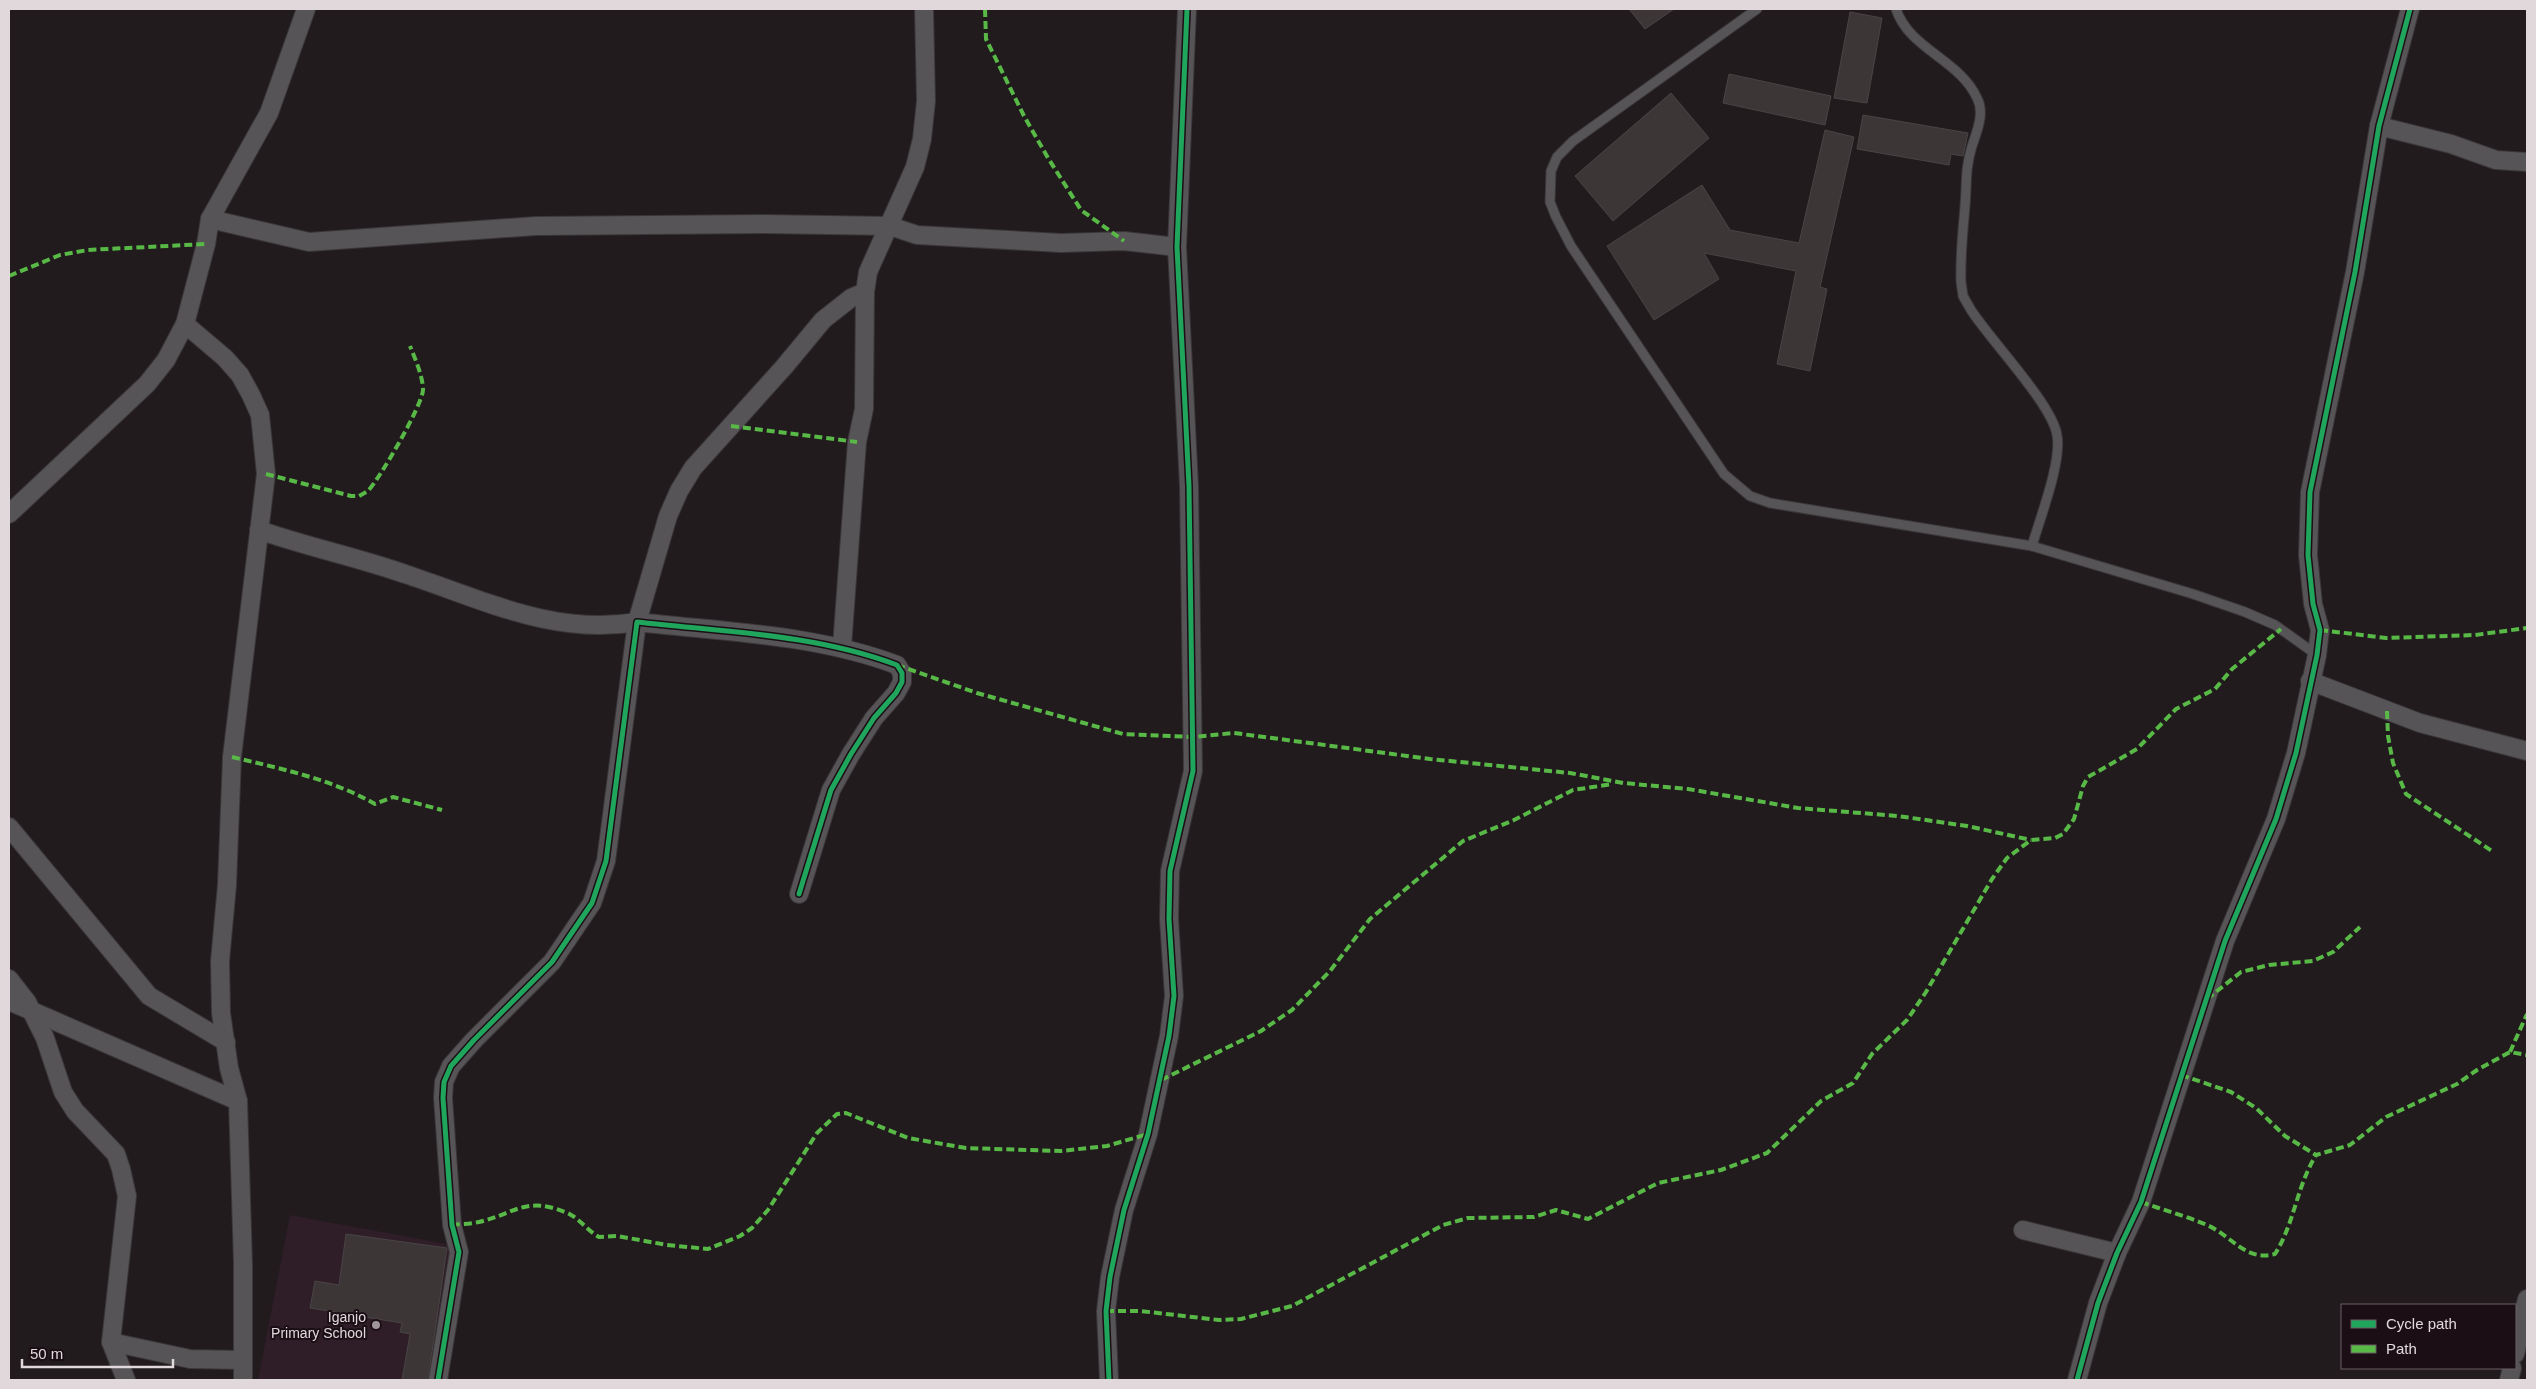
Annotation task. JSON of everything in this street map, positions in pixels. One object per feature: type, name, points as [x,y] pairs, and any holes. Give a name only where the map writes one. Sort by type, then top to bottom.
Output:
[{"type":"street","points":[[9,514],[148,384],[166,360],[185,324],[206,244],[210,219],[269,113],[306,9]]},
{"type":"street","points":[[842,648],[857,442],[864,409],[865,292],[868,272],[915,167],[922,139],[926,100],[924,9]]},
{"type":"street","points":[[1108,1380],[1106,1311],[1110,1277],[1124,1210],[1148,1134],[1169,1036],[1174,996],[1169,919],[1170,871],[1193,771],[1189,486],[1177,247],[1187,9]]},
{"type":"street","points":[[2077,1380],[2098,1303],[2141,1202],[2225,941],[2276,819],[2296,753],[2317,655],[2320,630],[2313,604],[2308,554],[2310,492],[2355,272],[2379,126],[2410,9]]},
{"type":"street","points":[[2379,126],[2450,144],[2496,160],[2527,162]]},
{"type":"street","points":[[210,219],[309,242],[536,226],[764,224],[890,226],[917,235],[1061,243],[1124,241],[1177,247]]},
{"type":"street","points":[[438,1380],[459,1252],[452,1225],[443,1098],[444,1082],[451,1066],[474,1040],[552,962],[592,903],[606,861],[637,622],[668,516],[679,490],[693,468],[784,368],[823,320],[851,298],[865,292]]},
{"type":"street","points":[[185,324],[225,358],[240,375],[260,415],[266,474],[232,757],[227,885],[220,960],[222,1013],[229,1068],[238,1101],[243,1264],[242,1380]]},
{"type":"street","points":[[259,530],[300,544],[406,574],[507,611],[576,624],[606,625],[637,622],[797,639],[842,648],[898,665],[902,673],[902,682],[850,754],[831,790],[799,894]]},
{"type":"street","points":[[2310,681],[2420,723],[2527,751]]},
{"type":"street","points":[[9,827],[149,996],[226,1042]]},
{"type":"street","points":[[9,978],[32,1012],[45,1038],[63,1092],[75,1111],[116,1154],[121,1169],[127,1196],[111,1342],[126,1380]]},
{"type":"street","points":[[9,1001],[238,1101]]},
{"type":"street","points":[[2023,1230],[2118,1253]]},
{"type":"street","points":[[2519,1350],[2527,1299]]},
{"type":"street","points":[[111,1342],[190,1359],[241,1360]]},
{"type":"lane","points":[[1757,9],[1564,149],[1554,163],[1550,178],[1550,202],[1571,246],[1685,413],[1724,474],[1750,496],[1760,501],[1796,509],[2032,546],[2193,594],[2245,612],[2275,625],[2317,655]]},
{"type":"lane","points":[[1896,9],[1900,21],[1908,31],[1962,78],[1973,91],[1979,103],[1980,120],[1964,179],[1960,252],[1962,290],[1966,303],[1982,328],[2041,402],[2056,432],[2058,452],[2032,546]]},
{"type":"shaded area","points":[[290,1215],[468,1248],[443,1380],[258,1380]]},
{"type":"building","points":[[1629,9],[1674,9],[1645,29]]},
{"type":"building","points":[[1850,12],[1882,18],[1867,103],[1834,98]]},
{"type":"building","points":[[1729,74],[1831,96],[1825,125],[1723,103]]},
{"type":"building","points":[[1671,93],[1709,138],[1613,221],[1575,176]]},
{"type":"building","points":[[1863,115],[1968,133],[1963,156],[1951,154],[1949,165],[1857,149]]},
{"type":"building","points":[[1825,130],[1854,137],[1820,287],[1827,289],[1810,371],[1777,364],[1796,271],[1704,253],[1719,279],[1654,320],[1607,246],[1702,185],[1730,230],[1799,243]]},
{"type":"building","points":[[346,1234],[447,1248],[428,1380],[402,1380],[410,1334],[400,1332],[402,1323],[310,1308],[315,1281],[339,1285]]},
{"type":"marked path","points":[[985,9],[986,39],[1024,116],[1048,158],[1081,210],[1124,241]]},
{"type":"marked path","points":[[9,276],[60,255],[88,250],[206,244]]},
{"type":"marked path","points":[[266,474],[351,496],[359,496],[368,491],[400,442],[421,398],[423,390],[422,379],[410,346]]},
{"type":"marked path","points":[[731,426],[857,442]]},
{"type":"marked path","points":[[2320,630],[2386,638],[2475,635],[2527,628]]},
{"type":"marked path","points":[[1106,1311],[1140,1311],[1219,1320],[1241,1319],[1292,1306],[1443,1225],[1468,1218],[1534,1217],[1556,1210],[1588,1219],[1658,1183],[1721,1170],[1767,1153],[1821,1101],[1853,1083],[1872,1054],[1907,1020],[1926,992],[1992,879],[2007,858],[2031,840],[2055,838],[2063,834],[2074,819],[2083,786],[2088,777],[2137,749],[2176,709],[2215,689],[2232,669],[2281,629]]},
{"type":"marked path","points":[[897,665],[977,693],[1123,734],[1193,737],[1234,733],[1430,759],[1570,773],[1623,783],[1688,789],[1798,808],[1898,816],[1967,826],[2031,840]]},
{"type":"marked path","points":[[2387,711],[2388,736],[2393,763],[2406,794],[2492,851]]},
{"type":"marked path","points":[[232,757],[324,781],[375,804],[393,797],[442,810]]},
{"type":"marked path","points":[[1161,1080],[1261,1031],[1292,1010],[1330,971],[1370,919],[1463,841],[1514,820],[1573,790],[1613,784]]},
{"type":"marked path","points":[[2207,999],[2241,972],[2269,965],[2313,961],[2333,952],[2360,927]]},
{"type":"marked path","points":[[2510,1052],[2527,1014]]},
{"type":"marked path","points":[[2181,1075],[2231,1092],[2256,1108],[2285,1136],[2316,1155],[2350,1145],[2386,1117],[2457,1084],[2477,1070],[2510,1052],[2527,1055]]},
{"type":"marked path","points":[[452,1225],[479,1222],[520,1208],[540,1206],[570,1214],[599,1237],[617,1236],[667,1245],[708,1249],[740,1236],[752,1228],[768,1210],[817,1133],[837,1114],[846,1113],[908,1138],[966,1148],[1061,1151],[1107,1146],[1148,1134]]},
{"type":"marked path","points":[[2141,1202],[2207,1225],[2247,1251],[2265,1256],[2275,1254],[2287,1230],[2309,1167],[2316,1155]]},
{"type":"cycle path","points":[[1109,1380],[1106,1311],[1110,1277],[1124,1210],[1148,1134],[1169,1036],[1174,996],[1169,919],[1170,871],[1193,771],[1189,486],[1177,247],[1187,9]]},
{"type":"cycle path","points":[[2077,1380],[2098,1303],[2117,1253],[2141,1202],[2225,941],[2276,819],[2296,753],[2317,655],[2320,630],[2313,604],[2308,555],[2310,492],[2355,272],[2379,126],[2410,9]]},
{"type":"cycle path","points":[[438,1380],[459,1252],[452,1225],[443,1098],[444,1082],[451,1066],[474,1040],[552,962],[592,903],[606,861],[637,622],[802,640],[866,655],[897,665],[902,673],[902,682],[896,693],[874,718],[831,790],[799,894]]},
{"type":"place","name":"Iganjo Primary School","points":[[376,1325]]}]
